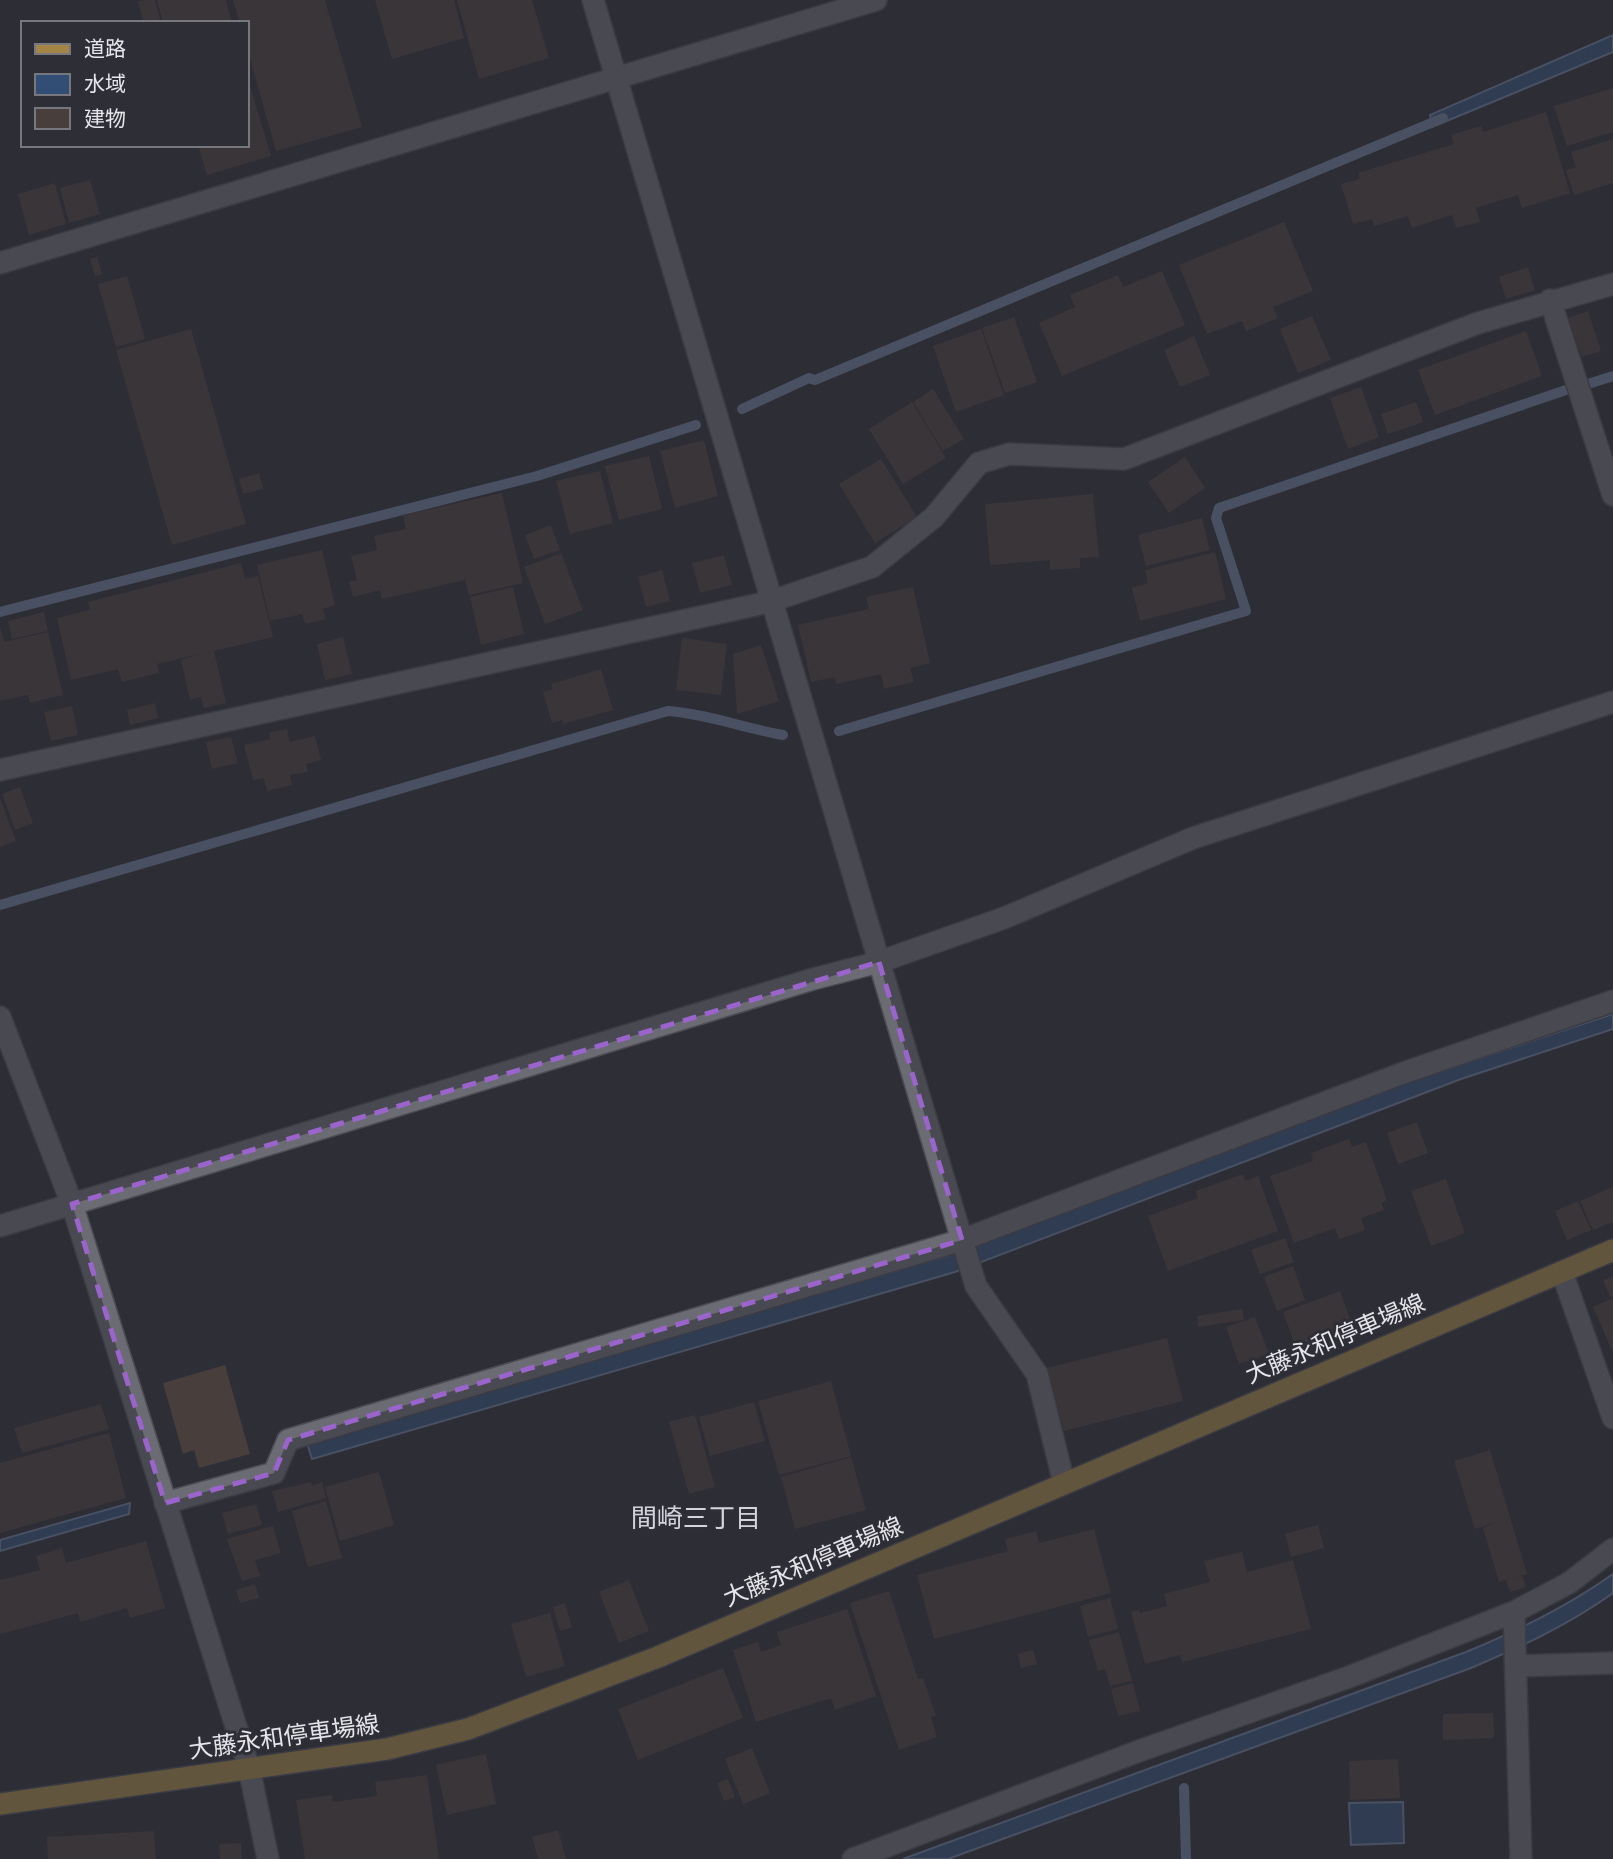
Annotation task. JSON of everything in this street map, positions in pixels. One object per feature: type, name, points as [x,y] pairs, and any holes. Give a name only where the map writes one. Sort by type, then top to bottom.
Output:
[{"type":"main road","name":"大藤永和停車場線","points":[[0,1804],[387,1749],[468,1729],[658,1657],[1613,1250]]},
{"type":"street","points":[[593,0],[769,602],[819,752],[962,1243],[976,1286],[1037,1374],[1064,1483]]},
{"type":"street","points":[[0,263],[876,0]]},
{"type":"street","points":[[0,770],[769,602],[872,566],[934,517],[979,463],[1009,454],[1124,459],[1478,323],[1550,300],[1613,284]]},
{"type":"street","points":[[1550,300],[1613,495]]},
{"type":"street","points":[[0,1226],[813,979],[879,962],[1004,918],[1193,838],[1613,702]]},
{"type":"street","points":[[165,1503],[274,1473],[288,1440],[962,1243],[1403,1073],[1613,1001]]},
{"type":"street","points":[[0,1017],[72,1205],[249,1768],[268,1859]]},
{"type":"street","points":[[1562,1272],[1613,1418]]},
{"type":"street","points":[[853,1859],[1139,1751],[1514,1619],[1569,1583],[1613,1549]]},
{"type":"street","points":[[1514,1619],[1521,1859]]},
{"type":"street","points":[[1516,1660],[1613,1663]]},
{"type":"highlighted area","points":[[879,962],[962,1240],[288,1440],[274,1473],[165,1503],[72,1204]]},
{"type":"water","points":[[1613,35],[1613,52],[1432,127],[1430,115]]},
{"type":"water","points":[[1613,1014],[1613,1029],[1461,1079],[955,1272],[312,1459],[307,1443],[947,1256],[1408,1082]]},
{"type":"water","points":[[130,1503],[129,1514],[0,1551],[0,1540]]},
{"type":"water","points":[[1613,1574],[1613,1593],[1596,1605],[1544,1635],[1471,1668],[948,1859],[903,1859],[1466,1652],[1542,1617]]},
{"type":"water","points":[[1403,1802],[1404,1843],[1351,1845],[1349,1803]]},
{"type":"building","points":[[155,0],[160,21],[143,21],[138,2]]},
{"type":"building","points":[[157,0],[226,0],[231,21],[162,21]]},
{"type":"building","points":[[233,0],[325,0],[362,127],[276,151],[248,52],[248,21],[239,21]]},
{"type":"building","points":[[375,0],[454,0],[464,38],[392,59]]},
{"type":"building","points":[[457,0],[532,0],[549,58],[479,79]]},
{"type":"building","points":[[248,79],[271,156],[207,175],[199,147],[248,147]]},
{"type":"building","points":[[1613,88],[1613,132],[1567,146],[1554,106]]},
{"type":"building","points":[[1546,112],[1570,193],[1522,208],[1518,195],[1476,208],[1480,222],[1456,228],[1452,215],[1412,228],[1408,216],[1374,226],[1372,219],[1353,224],[1341,184],[1360,179],[1358,173],[1454,144],[1451,135],[1481,126],[1483,132]]},
{"type":"building","points":[[1613,139],[1613,183],[1574,195],[1566,170],[1576,167],[1571,152]]},
{"type":"building","points":[[90,180],[100,214],[69,223],[60,188]]},
{"type":"building","points":[[55,183],[66,224],[29,235],[18,194]]},
{"type":"building","points":[[1284,222],[1313,291],[1273,307],[1278,318],[1246,331],[1242,321],[1207,334],[1179,265]]},
{"type":"building","points":[[97,257],[102,274],[95,276],[90,259]]},
{"type":"building","points":[[1528,267],[1535,290],[1506,299],[1499,277]]},
{"type":"building","points":[[1162,271],[1185,325],[1062,376],[1039,323],[1075,307],[1070,295],[1118,275],[1123,287]]},
{"type":"building","points":[[127,276],[145,339],[116,347],[98,284]]},
{"type":"building","points":[[1588,311],[1601,351],[1582,357],[1568,318]]},
{"type":"building","points":[[1312,316],[1331,360],[1298,373],[1280,329]]},
{"type":"building","points":[[1014,317],[1037,382],[1005,393],[982,328]]},
{"type":"building","points":[[191,329],[246,524],[172,545],[116,350]]},
{"type":"building","points":[[981,329],[1004,395],[956,412],[933,346]]},
{"type":"building","points":[[1526,331],[1542,376],[1435,415],[1418,370]]},
{"type":"building","points":[[1194,336],[1210,375],[1180,387],[1164,350]]},
{"type":"building","points":[[1361,387],[1379,437],[1348,449],[1330,398]]},
{"type":"building","points":[[933,389],[964,439],[943,451],[913,402]]},
{"type":"building","points":[[912,402],[946,458],[903,484],[869,429]]},
{"type":"building","points":[[1416,402],[1423,422],[1388,434],[1381,414]]},
{"type":"building","points":[[704,440],[718,496],[675,508],[660,451]]},
{"type":"building","points":[[649,456],[662,509],[619,520],[605,466]]},
{"type":"building","points":[[1185,457],[1205,488],[1169,513],[1148,482]]},
{"type":"building","points":[[881,459],[917,517],[875,543],[839,484]]},
{"type":"building","points":[[600,471],[613,523],[570,534],[556,481]]},
{"type":"building","points":[[259,473],[263,489],[243,494],[239,479]]},
{"type":"building","points":[[502,493],[523,583],[469,595],[465,580],[382,599],[380,590],[353,597],[349,582],[357,580],[351,556],[377,550],[374,536],[406,529],[403,515]]},
{"type":"building","points":[[1093,494],[1099,557],[1080,558],[1080,568],[1050,570],[1050,560],[990,565],[985,504]]},
{"type":"building","points":[[1202,518],[1210,550],[1146,566],[1138,535]]},
{"type":"building","points":[[551,525],[560,550],[534,559],[525,535]]},
{"type":"building","points":[[322,550],[335,605],[323,609],[326,619],[305,624],[302,614],[270,621],[257,565]]},
{"type":"building","points":[[1215,552],[1226,599],[1140,621],[1132,588],[1148,583],[1145,570]]},
{"type":"building","points":[[561,553],[583,610],[545,624],[524,567]]},
{"type":"building","points":[[724,555],[732,585],[700,593],[692,563]]},
{"type":"building","points":[[241,563],[245,579],[258,576],[273,637],[214,651],[226,703],[204,708],[201,697],[190,700],[181,660],[200,654],[157,664],[159,673],[122,682],[118,669],[71,680],[57,618],[90,610],[88,602]]},
{"type":"building","points":[[662,570],[670,601],[646,607],[638,577]]},
{"type":"building","points":[[513,587],[524,634],[481,645],[470,597]]},
{"type":"building","points":[[913,587],[930,663],[910,668],[914,682],[884,689],[881,674],[836,684],[835,677],[811,682],[798,625],[869,609],[866,597]]},
{"type":"building","points":[[44,612],[48,631],[12,639],[8,621]]},
{"type":"building","points":[[0,628],[5,642],[48,632],[63,695],[30,703],[28,695],[0,701]]},
{"type":"building","points":[[343,637],[352,674],[325,680],[317,644]]},
{"type":"building","points":[[682,638],[727,644],[721,695],[676,690]]},
{"type":"building","points":[[761,645],[779,701],[737,714],[733,654]]},
{"type":"building","points":[[601,669],[613,710],[563,724],[562,720],[552,723],[543,692],[553,689],[551,684]]},
{"type":"building","points":[[155,703],[158,718],[130,725],[127,710]]},
{"type":"building","points":[[72,706],[78,735],[51,741],[44,712]]},
{"type":"building","points":[[287,729],[290,742],[315,736],[321,760],[306,764],[308,772],[290,775],[292,785],[267,791],[264,778],[253,780],[244,745],[271,739],[269,733]]},
{"type":"building","points":[[231,737],[238,763],[212,769],[206,742]]},
{"type":"building","points":[[20,787],[33,823],[15,830],[2,794]]},
{"type":"building","points":[[0,798],[16,841],[0,847]]},
{"type":"building","points":[[1417,1122],[1428,1153],[1398,1164],[1387,1133]]},
{"type":"building","points":[[1349,1139],[1352,1147],[1366,1142],[1387,1200],[1381,1203],[1384,1210],[1361,1218],[1365,1230],[1339,1239],[1335,1228],[1294,1243],[1270,1176],[1313,1161],[1311,1153]]},
{"type":"building","points":[[1243,1174],[1245,1181],[1258,1176],[1278,1231],[1168,1271],[1148,1216],[1198,1198],[1196,1191]]},
{"type":"building","points":[[1446,1179],[1465,1233],[1431,1246],[1411,1191]]},
{"type":"building","points":[[1613,1187],[1613,1222],[1593,1230],[1580,1201]]},
{"type":"building","points":[[1578,1201],[1591,1230],[1567,1240],[1555,1211]]},
{"type":"building","points":[[1285,1238],[1294,1262],[1260,1274],[1251,1250]]},
{"type":"building","points":[[1293,1266],[1305,1300],[1277,1311],[1264,1277]]},
{"type":"building","points":[[1613,1276],[1613,1296],[1610,1297],[1603,1280]]},
{"type":"building","points":[[1340,1291],[1355,1333],[1298,1353],[1283,1312]]},
{"type":"building","points":[[1613,1298],[1613,1353],[1593,1307]]},
{"type":"building","points":[[1242,1309],[1244,1320],[1198,1327],[1197,1316]]},
{"type":"building","points":[[1255,1317],[1269,1354],[1239,1364],[1226,1327]]},
{"type":"building","points":[[1167,1338],[1183,1401],[1064,1431],[1047,1368]]},
{"type":"building","points":[[225,1365],[250,1454],[199,1468],[194,1450],[183,1454],[163,1383]]},
{"type":"building","points":[[831,1381],[851,1456],[779,1475],[758,1401]]},
{"type":"building","points":[[754,1402],[765,1441],[710,1456],[699,1417]]},
{"type":"building","points":[[101,1404],[109,1429],[22,1453],[14,1428]]},
{"type":"building","points":[[695,1415],[715,1487],[689,1494],[669,1422]]},
{"type":"building","points":[[109,1433],[126,1498],[0,1533],[0,1463]]},
{"type":"building","points":[[1490,1450],[1527,1574],[1513,1578],[1522,1576],[1526,1587],[1510,1592],[1506,1580],[1499,1582],[1483,1528],[1494,1523],[1475,1529],[1454,1461]]},
{"type":"building","points":[[851,1457],[866,1510],[795,1529],[781,1477]]},
{"type":"building","points":[[379,1472],[394,1525],[340,1541],[325,1487]]},
{"type":"building","points":[[311,1482],[312,1486],[322,1482],[326,1498],[278,1512],[272,1491]]},
{"type":"building","points":[[326,1501],[342,1558],[308,1567],[292,1511]]},
{"type":"building","points":[[256,1504],[262,1525],[228,1534],[222,1513]]},
{"type":"building","points":[[1318,1525],[1324,1548],[1291,1557],[1285,1534]]},
{"type":"building","points":[[273,1526],[281,1553],[255,1560],[260,1576],[242,1581],[227,1539]]},
{"type":"building","points":[[1094,1529],[1111,1593],[934,1639],[917,1575],[1008,1551],[1005,1539],[1036,1531],[1039,1543]]},
{"type":"building","points":[[146,1541],[165,1608],[130,1618],[127,1608],[80,1622],[78,1613],[0,1634],[0,1580],[40,1570],[36,1556],[62,1548],[66,1563]]},
{"type":"building","points":[[1242,1552],[1247,1572],[1293,1560],[1311,1629],[1182,1662],[1180,1655],[1145,1664],[1131,1612],[1139,1610],[1140,1613],[1167,1606],[1164,1594],[1210,1582],[1204,1561]]},
{"type":"building","points":[[629,1580],[649,1631],[619,1643],[599,1592]]},
{"type":"building","points":[[255,1584],[259,1598],[240,1603],[236,1590]]},
{"type":"building","points":[[889,1591],[918,1679],[923,1678],[936,1716],[931,1717],[937,1737],[899,1750],[850,1603]]},
{"type":"building","points":[[1110,1598],[1118,1629],[1088,1637],[1080,1606]]},
{"type":"building","points":[[565,1603],[572,1627],[560,1631],[553,1607]]},
{"type":"building","points":[[847,1609],[876,1696],[835,1710],[831,1698],[756,1722],[733,1650],[758,1642],[761,1652],[781,1645],[777,1632]]},
{"type":"building","points":[[550,1613],[565,1666],[526,1677],[511,1624]]},
{"type":"building","points":[[1119,1632],[1132,1681],[1110,1686],[1105,1669],[1098,1671],[1089,1640]]},
{"type":"building","points":[[1033,1650],[1037,1664],[1021,1668],[1018,1654]]},
{"type":"building","points":[[723,1668],[743,1718],[638,1760],[618,1709]]},
{"type":"building","points":[[1133,1683],[1140,1711],[1118,1716],[1111,1689]]},
{"type":"building","points":[[1493,1713],[1494,1738],[1443,1740],[1443,1714]]},
{"type":"building","points":[[752,1748],[770,1793],[743,1804],[725,1759]]},
{"type":"building","points":[[486,1754],[496,1804],[447,1815],[436,1765]]},
{"type":"building","points":[[1398,1759],[1400,1798],[1350,1800],[1349,1761]]},
{"type":"building","points":[[427,1775],[439,1859],[305,1859],[296,1800],[332,1795],[333,1802],[377,1796],[375,1782]]},
{"type":"building","points":[[728,1779],[735,1797],[724,1801],[717,1783]]},
{"type":"building","points":[[558,1830],[566,1859],[538,1859],[532,1837]]},
{"type":"building","points":[[154,1831],[156,1859],[48,1859],[47,1837]]},
{"type":"building","points":[[241,1843],[242,1859],[220,1859],[219,1844]]},
{"type":"waterway","points":[[742,409],[809,378],[815,380],[1443,118]]},
{"type":"waterway","points":[[1585,385],[1613,376]]},
{"type":"waterway","points":[[839,731],[1246,611],[1216,518],[1219,508],[1566,390]]},
{"type":"waterway","points":[[0,612],[537,476],[696,425]]},
{"type":"waterway","points":[[0,905],[668,711],[783,735]]},
{"type":"waterway","points":[[1184,1788],[1186,1859]]},
{"type":"district","name":"間崎三丁目","points":[[696,1518]]}]
